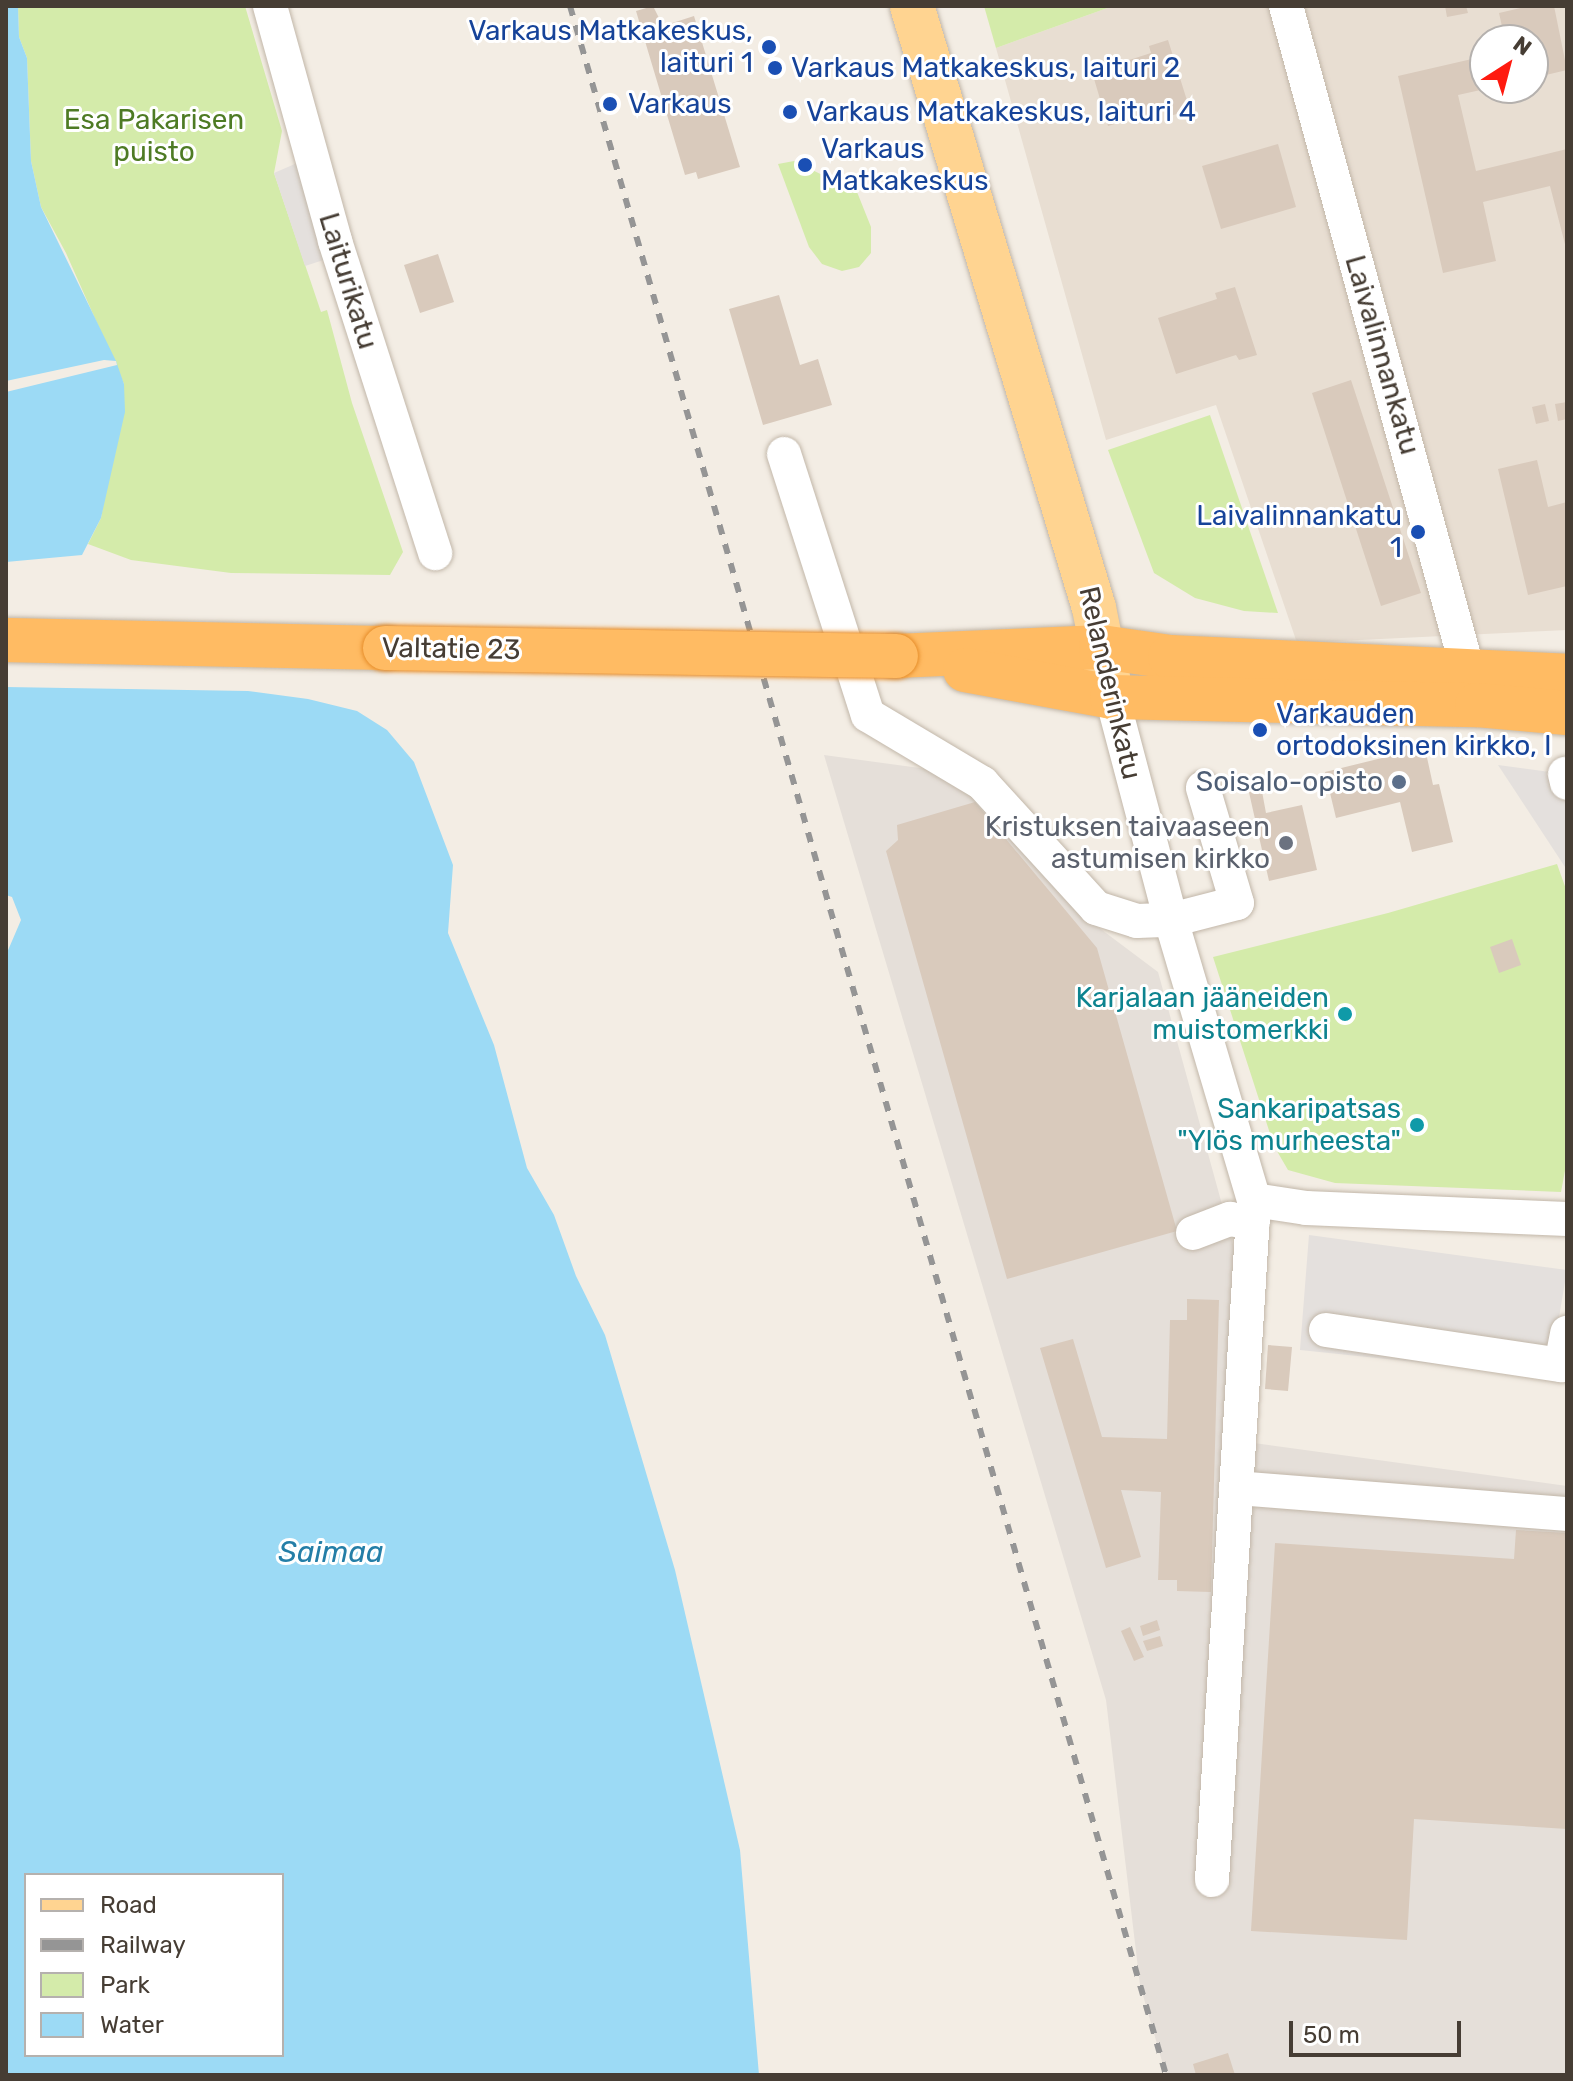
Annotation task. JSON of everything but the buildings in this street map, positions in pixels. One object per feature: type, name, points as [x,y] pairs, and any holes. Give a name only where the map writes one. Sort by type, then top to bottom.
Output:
[{"type":"highway","name":"Valtatie 23","points":[[6,640],[906,656],[1101,647],[1170,657],[1473,687]]},
{"type":"highway","name":"Valtatie 23","points":[[906,656],[1112,697],[1473,687]]},
{"type":"highway","points":[[1473,687],[1567,676]]},
{"type":"highway","points":[[1473,687],[1567,713]]},
{"type":"main road","name":"Relanderinkatu","points":[[912,6],[1094,608],[1112,697]]},
{"type":"street","name":"Laiturikatu","points":[[270,6],[335,241],[435,553]]},
{"type":"street","name":"Laivalinnankatu","points":[[1286,6],[1473,687]]},
{"type":"street","points":[[784,454],[868,715],[982,783],[1096,908],[1137,921],[1171,920],[1237,903],[1203,788]]},
{"type":"street","name":"Relanderinkatu","points":[[1112,697],[1253,1212]]},
{"type":"street","points":[[1193,1233],[1253,1212],[1306,1208],[1567,1219]]},
{"type":"street","points":[[1212,1880],[1253,1212]]},
{"type":"street","points":[[1326,1330],[1561,1365],[1567,1333]]},
{"type":"street","points":[[1236,1488],[1567,1514]]},
{"type":"shaded area","points":[[1113,6],[1567,6],[1567,630],[1297,643],[1216,405],[1106,440],[996,48]]},
{"type":"shaded area","points":[[311,157],[339,255],[305,266],[274,173]]},
{"type":"shaded area","points":[[824,755],[927,769],[974,791],[1094,924],[1158,972],[1234,1248],[1247,1442],[1567,1486],[1567,2075],[1166,2075],[1140,1985],[1106,1700]]},
{"type":"shaded area","points":[[1498,765],[1565,774],[1567,870]]},
{"type":"shaded area","points":[[1309,1235],[1567,1270],[1549,1376],[1300,1350]]},
{"type":"green space","name":"Esa Pakarisen puisto","points":[[18,6],[245,6],[282,131],[274,173],[321,312],[327,310],[352,403],[403,552],[390,575],[231,573],[131,560],[88,544],[101,518],[124,384],[66,253],[41,207],[31,161],[27,58],[19,37]]},
{"type":"green space","points":[[984,6],[1113,6],[996,48]]},
{"type":"green space","points":[[794,161],[857,192],[871,227],[871,253],[859,267],[842,271],[822,264],[809,247],[778,164]]},
{"type":"green space","points":[[1210,415],[1278,613],[1244,611],[1195,598],[1154,573],[1108,450]]},
{"type":"green space","points":[[1557,864],[1567,892],[1567,1160],[1561,1192],[1335,1183],[1288,1170],[1274,1146],[1213,957],[1388,913]]},
{"type":"water","points":[[6,6],[18,6],[19,37],[27,58],[31,161],[41,207],[116,361],[124,384],[125,412],[101,518],[82,555],[6,562]]},
{"type":"water","name":"Saimaa","points":[[6,687],[248,691],[308,699],[357,711],[387,730],[414,762],[453,865],[448,933],[494,1045],[527,1168],[554,1215],[576,1276],[605,1335],[675,1570],[740,1850],[759,2075],[6,2075],[6,955],[21,920],[12,897],[6,895]]},
{"type":"pier","points":[[104,360],[116,361],[117,365],[6,392],[6,381]]},
{"type":"railway","points":[[570,6],[1166,2075]]},
{"type":"place","name":"Varkaus Matkakeskus, laituri 1","points":[[769,47]]},
{"type":"place","name":"Varkaus Matkakeskus, laituri 2","points":[[775,68]]},
{"type":"place","name":"Varkaus","points":[[610,104]]},
{"type":"place","name":"Varkaus Matkakeskus, laituri 4","points":[[790,112]]},
{"type":"place","name":"Varkaus Matkakeskus","points":[[805,165]]},
{"type":"place","name":"Laivalinnankatu 1","points":[[1418,532]]},
{"type":"place","name":"Varkauden ortodoksinen kirkko, I","points":[[1260,730]]},
{"type":"place","name":"Soisalo-opisto","points":[[1399,782]]},
{"type":"place","name":"Kristuksen taivaaseen astumisen kirkko","points":[[1286,843]]},
{"type":"place","name":"Karjalaan jääneiden muistomerkki","points":[[1345,1014]]},
{"type":"place","name":"Sankaripatsas \"Ylös murheesta\"","points":[[1417,1125]]}]
